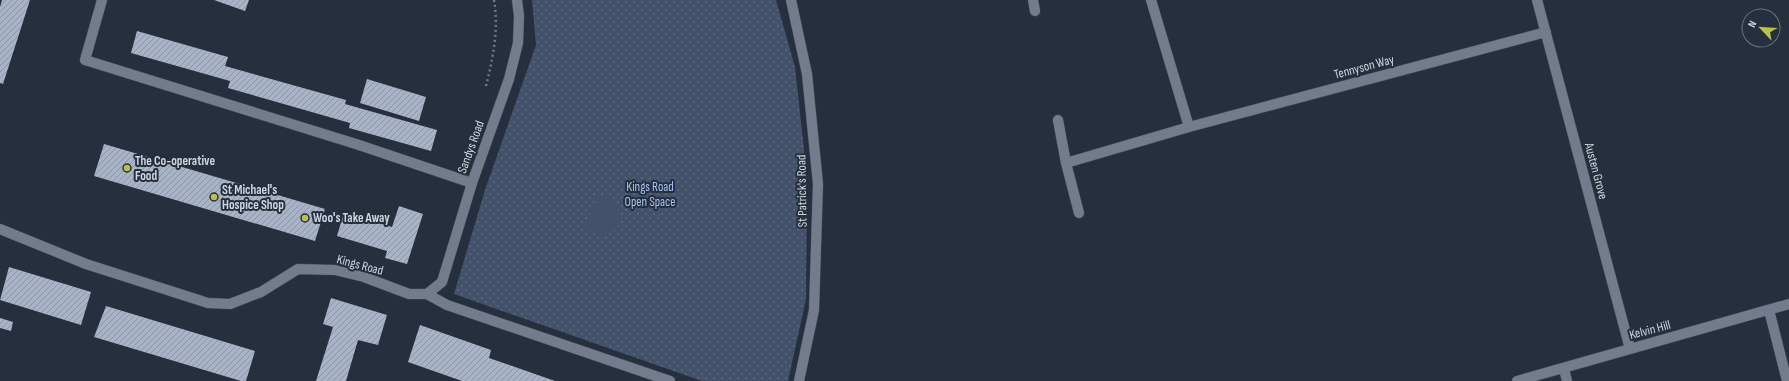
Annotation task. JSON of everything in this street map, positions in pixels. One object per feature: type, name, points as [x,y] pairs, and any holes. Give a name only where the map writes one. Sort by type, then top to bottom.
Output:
[{"type":"street","points":[[102,0],[85,60],[356,144],[472,183]]},
{"type":"street","name":"Sandys Road","points":[[427,294],[442,282],[472,183],[509,79],[518,43],[519,16],[517,0]]},
{"type":"street","name":"St Patrick's Road","points":[[791,0],[807,74],[818,184],[814,310],[799,381]]},
{"type":"street","points":[[1033,0],[1036,11]]},
{"type":"street","points":[[1151,0],[1189,127]]},
{"type":"street","name":"Austen Grove","points":[[1537,0],[1630,349]]},
{"type":"street","name":"Tennyson Way","points":[[1066,163],[1189,127],[1546,32]]},
{"type":"street","points":[[1058,120],[1066,163],[1079,213]]},
{"type":"street","name":"Kings Road","points":[[0,229],[86,264],[208,303],[230,304],[261,292],[298,270],[335,270],[364,277],[409,294],[427,294],[448,305],[670,381]]},
{"type":"street","name":"Kelvin Hill","points":[[1517,381],[1564,369],[1789,304]]},
{"type":"street","points":[[1769,310],[1787,381]]},
{"type":"street","points":[[1564,369],[1567,381]]},
{"type":"path","points":[[484,94],[495,45],[496,16],[494,0]]},
{"type":"green space","name":"Kings Road Open Space","points":[[532,0],[776,0],[795,67],[807,177],[806,299],[788,381],[702,381],[454,294],[485,190],[536,45]]},
{"type":"green space","points":[[598,193],[617,203],[620,215],[619,224],[617,227],[604,236],[584,231]]},
{"type":"building","points":[[2,0],[30,0],[3,84],[0,83],[0,7]]},
{"type":"building","points":[[214,0],[249,0],[245,11]]},
{"type":"building","points":[[137,31],[228,57],[225,66],[346,100],[345,104],[437,130],[431,151],[349,128],[350,123],[228,88],[230,81],[131,53]]},
{"type":"building","points":[[367,79],[426,97],[419,121],[360,103]]},
{"type":"building","points":[[104,144],[325,209],[315,241],[94,176]]},
{"type":"building","points":[[399,206],[423,214],[407,264],[385,258],[387,251],[337,236],[344,212],[392,227]]},
{"type":"building","points":[[9,267],[91,292],[81,325],[0,300]]},
{"type":"building","points":[[331,298],[387,315],[378,345],[358,340],[346,381],[316,381],[333,327],[323,324]]},
{"type":"building","points":[[106,306],[255,351],[246,381],[241,381],[94,337]]},
{"type":"building","points":[[0,318],[13,322],[11,331],[0,328]]},
{"type":"building","points":[[420,325],[491,350],[489,358],[555,381],[462,381],[408,362]]},
{"type":"place","name":"The Co-operative Food","points":[[127,168]]},
{"type":"place","name":"St Michael's Hospice Shop","points":[[214,197]]},
{"type":"place","name":"Woo's Take Away","points":[[305,218]]}]
